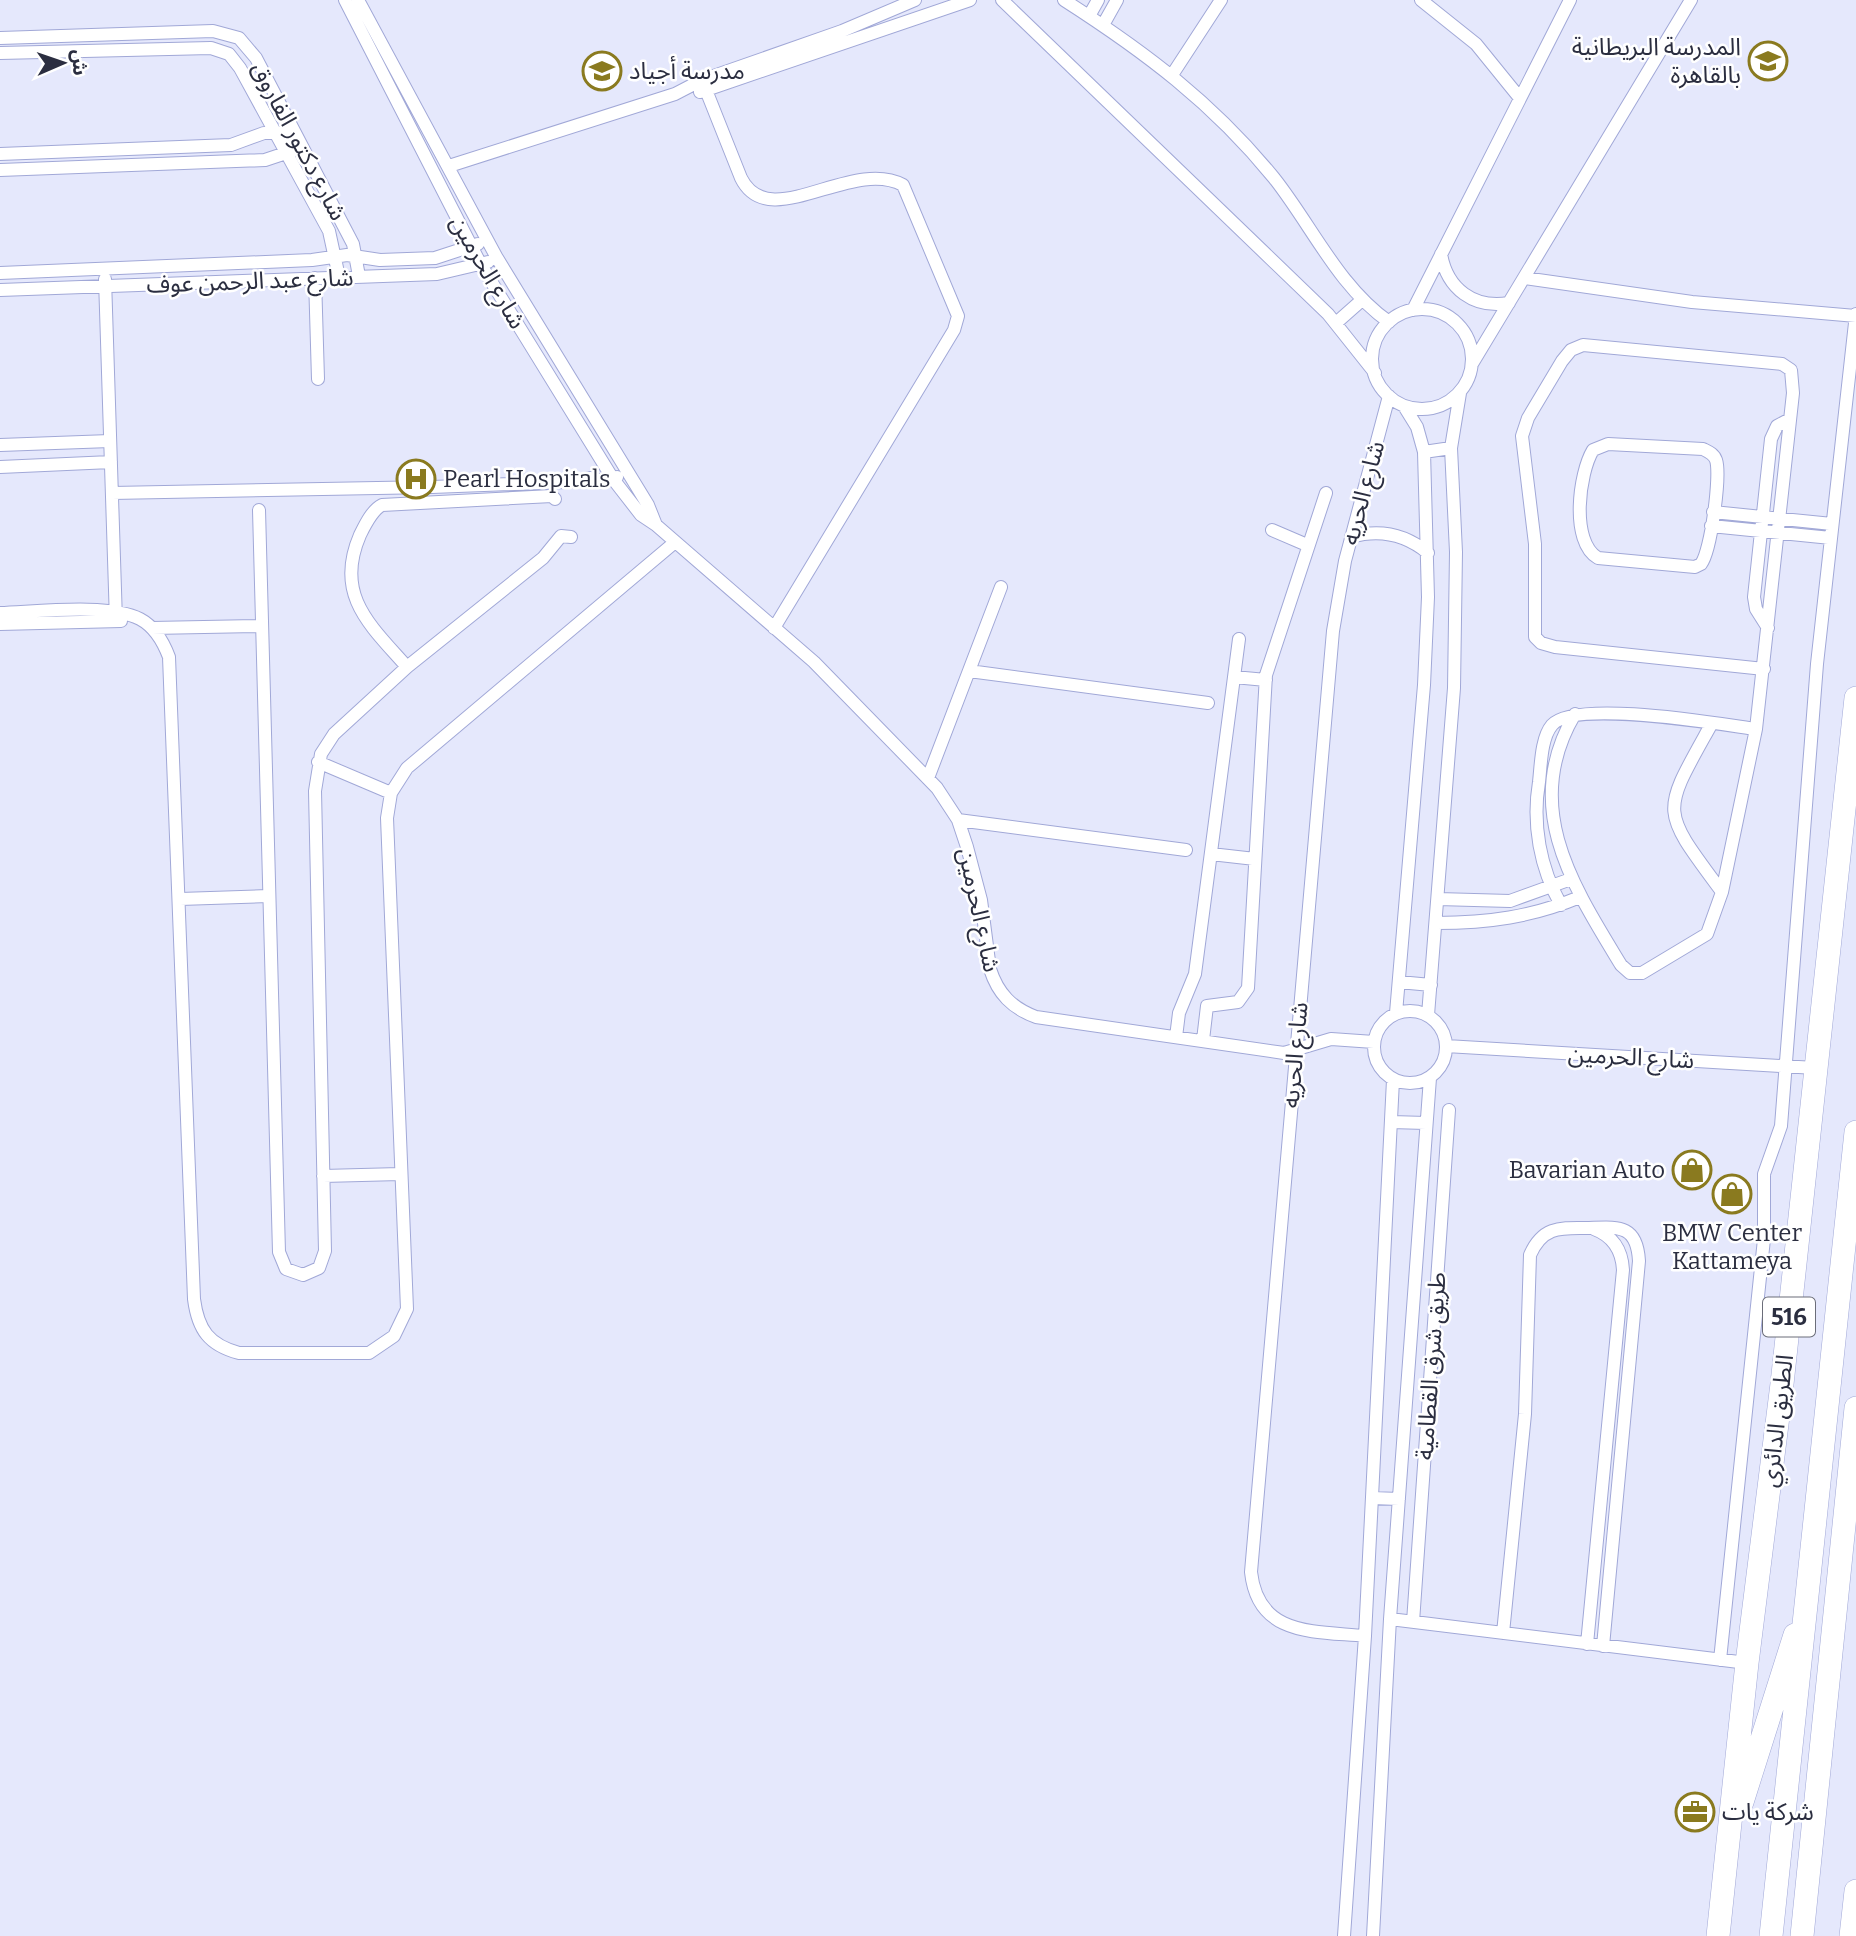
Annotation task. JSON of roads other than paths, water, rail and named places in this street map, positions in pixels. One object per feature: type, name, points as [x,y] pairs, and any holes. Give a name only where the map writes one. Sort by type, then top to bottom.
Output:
[{"type":"highway","name":"الطريق الدائري","points":[[1718,1936],[1746,1664],[1782,1384],[1856,698]]},
{"type":"highway","name":"الطريق الدائري","points":[[1771,1936],[1856,1132]]},
{"type":"highway","points":[[1802,1936],[1856,1408]]},
{"type":"highway","name":"516","points":[[1728,1846],[1780,1676],[1807,1610]]},
{"type":"highway","points":[[1851,1932],[1856,1891]]},
{"type":"street","name":"شارع الحرمين","points":[[345,0],[471,248],[613,479],[641,515],[814,662],[928,778],[958,820],[981,900],[994,983],[1011,1005],[1036,1017],[1281,1052],[1295,1051],[1331,1039],[1374,1042]]},
{"type":"street","name":"شارع الحرمين","points":[[358,0],[497,258],[648,505],[656,525]]},
{"type":"street","points":[[704,85],[915,0]]},
{"type":"street","points":[[449,166],[970,0]]},
{"type":"street","points":[[1064,0],[1103,25],[1199,97],[1258,159],[1362,300],[1390,322]]},
{"type":"street","points":[[1089,16],[1098,0]]},
{"type":"street","points":[[1103,25],[1117,0]]},
{"type":"street","points":[[1172,75],[1221,0]]},
{"type":"street","points":[[1421,0],[1476,44],[1519,97]]},
{"type":"street","points":[[1413,310],[1570,0]]},
{"type":"street","points":[[1428,1015],[1456,642],[1451,448],[1460,393],[1472,364],[1691,0]]},
{"type":"street","points":[[1000,1],[1336,323],[1375,373],[1389,396],[1404,406],[1417,427],[1424,452],[1428,553],[1424,685],[1396,1013]]},
{"type":"street","points":[[0,53],[211,48],[213,31]]},
{"type":"street","name":"شارع دكتور الفاروق","points":[[0,38],[213,31],[226,32],[249,47],[358,258],[359,276]]},
{"type":"street","name":"شارع دكتور الفاروق","points":[[211,48],[229,54],[236,60],[285,155],[329,231],[339,277]]},
{"type":"street","points":[[704,85],[741,178],[757,197],[783,199],[872,176],[892,178],[903,185],[958,317],[954,330],[774,628]]},
{"type":"street","points":[[0,154],[231,145],[273,132],[296,136],[294,149],[285,155],[265,160],[0,170]]},
{"type":"street","name":"شارع عبد الرحمن عوف","points":[[0,273],[335,257],[435,258],[471,248],[487,239]]},
{"type":"street","points":[[1441,254],[1446,272],[1464,294],[1481,303],[1509,303]]},
{"type":"street","name":"شارع عبد الرحمن عوف","points":[[0,290],[437,274],[481,265],[497,258]]},
{"type":"street","points":[[104,270],[115,616]]},
{"type":"street","points":[[315,278],[318,379]]},
{"type":"street","points":[[1524,278],[1692,302],[1856,315],[1817,664],[1780,1133],[1767,1159],[1764,1174],[1764,1239],[1720,1660]]},
{"type":"street","points":[[1336,323],[1362,300]]},
{"type":"street","points":[[1375,373],[1375,345],[1390,322],[1413,310],[1429,309],[1456,322],[1471,349],[1472,364]]},
{"type":"street","points":[[1575,714],[1560,746],[1553,792],[1556,836],[1580,897],[1621,965],[1627,971],[1638,974],[1707,934],[1722,892],[1756,729],[1764,669],[1794,380],[1791,370],[1782,364],[1589,344],[1577,346],[1567,354],[1528,418],[1522,436],[1535,544],[1533,627],[1537,641],[1555,647],[1764,669]]},
{"type":"street","points":[[1404,406],[1434,408],[1460,393]]},
{"type":"street","name":"شارع الحريه","points":[[1365,1636],[1290,1628],[1275,1619],[1263,1606],[1252,1581],[1295,1051],[1333,631],[1351,537],[1389,396]]},
{"type":"street","points":[[1768,628],[1754,601],[1760,531],[1771,439],[1777,426],[1790,419]]},
{"type":"street","points":[[0,444],[110,441]]},
{"type":"street","points":[[1608,444],[1708,451],[1717,464],[1713,512],[1705,559],[1699,566],[1594,555],[1585,544],[1580,514],[1582,484],[1591,454],[1597,446],[1608,444]]},
{"type":"street","points":[[1424,452],[1451,448]]},
{"type":"street","points":[[591,478],[603,464],[616,456]]},
{"type":"street","points":[[0,467],[111,462]]},
{"type":"street","points":[[112,493],[432,487],[567,482],[591,478],[602,481],[613,479],[626,471]]},
{"type":"street","points":[[452,486],[452,502]]},
{"type":"street","points":[[432,487],[432,503]]},
{"type":"street","points":[[1203,1040],[1207,1006],[1234,1003],[1247,993],[1266,680],[1270,658],[1326,493]]},
{"type":"street","points":[[407,667],[362,616],[350,573],[352,558],[362,530],[377,508],[552,496],[555,499]]},
{"type":"street","points":[[259,510],[279,1252],[281,1261],[294,1274],[312,1273],[324,1260],[315,791],[318,762],[334,734],[407,667],[543,558],[561,536],[571,537]]},
{"type":"street","points":[[1713,512],[1832,524]]},
{"type":"street","points":[[1712,526],[1831,538]]},
{"type":"street","points":[[1272,530],[1307,545]]},
{"type":"street","points":[[1351,537],[1368,533],[1395,535],[1428,553]]},
{"type":"street","points":[[0,613],[139,619],[152,628],[163,641],[171,673],[196,1318],[205,1336],[220,1348],[239,1353],[369,1353],[383,1346],[398,1330],[407,1309],[387,818],[391,793],[407,768],[674,543]]},
{"type":"street","points":[[928,778],[1000,587]]},
{"type":"street","points":[[0,624],[115,616]]},
{"type":"street","points":[[152,628],[262,626]]},
{"type":"street","points":[[1176,1037],[1179,1013],[1195,974],[1240,639]]},
{"type":"street","points":[[969,671],[1208,704]]},
{"type":"street","points":[[1234,677],[1266,680]]},
{"type":"street","points":[[1561,905],[1551,888],[1537,830],[1537,791],[1547,733],[1559,719],[1595,711],[1756,729]]},
{"type":"street","points":[[1712,723],[1678,786],[1673,810],[1679,833],[1722,892]]},
{"type":"street","points":[[318,762],[391,793]]},
{"type":"street","points":[[1537,791],[1553,792]]},
{"type":"street","points":[[958,820],[1186,850]]},
{"type":"street","points":[[1211,854],[1255,859]]},
{"type":"street","points":[[1438,899],[1498,902],[1523,898],[1571,879]]},
{"type":"street","points":[[180,899],[268,896]]},
{"type":"street","points":[[1436,923],[1507,920],[1580,897]]},
{"type":"street","points":[[1399,982],[1431,985]]},
{"type":"street","points":[[1407,1011],[1428,1015],[1441,1028],[1446,1046],[1442,1064],[1430,1078],[1412,1084],[1393,1080],[1377,1064],[1374,1042],[1381,1024],[1396,1013],[1407,1011]]},
{"type":"street","name":"شارع الحرمين","points":[[1446,1046],[1815,1068]]},
{"type":"street","points":[[1373,1936],[1390,1619],[1430,1078]]},
{"type":"street","points":[[1344,1936],[1365,1636],[1393,1080]]},
{"type":"street","name":"طريق شرق القطامية","points":[[1413,1622],[1449,1111]]},
{"type":"street","points":[[1391,1122],[1426,1123]]},
{"type":"street","points":[[324,1177],[400,1174]]},
{"type":"street","points":[[1503,1633],[1525,1414],[1530,1255],[1538,1240],[1553,1229],[1620,1227],[1632,1236],[1639,1255],[1638,1288],[1603,1646]]},
{"type":"street","points":[[1587,1644],[1623,1263],[1617,1248],[1607,1235],[1591,1228]]},
{"type":"street","points":[[1622,1286],[1638,1288]]},
{"type":"street","points":[[1608,1429],[1624,1431]]},
{"type":"street","points":[[1372,1498],[1399,1499]]},
{"type":"street","points":[[1596,1553],[1612,1555]]},
{"type":"street","points":[[1390,1619],[1746,1664]]},
{"type":"place","name":"المدرسة البريطانية بالقاهرة","points":[[1768,61]]},
{"type":"place","name":"مدرسة أجياد","points":[[602,71]]},
{"type":"place","name":"Pearl Hospitals","points":[[416,479]]},
{"type":"place","name":"Bavarian Auto","points":[[1692,1170]]},
{"type":"place","name":"BMW Center Kattameya","points":[[1732,1194]]},
{"type":"place","name":"شركة يات","points":[[1695,1812]]}]
